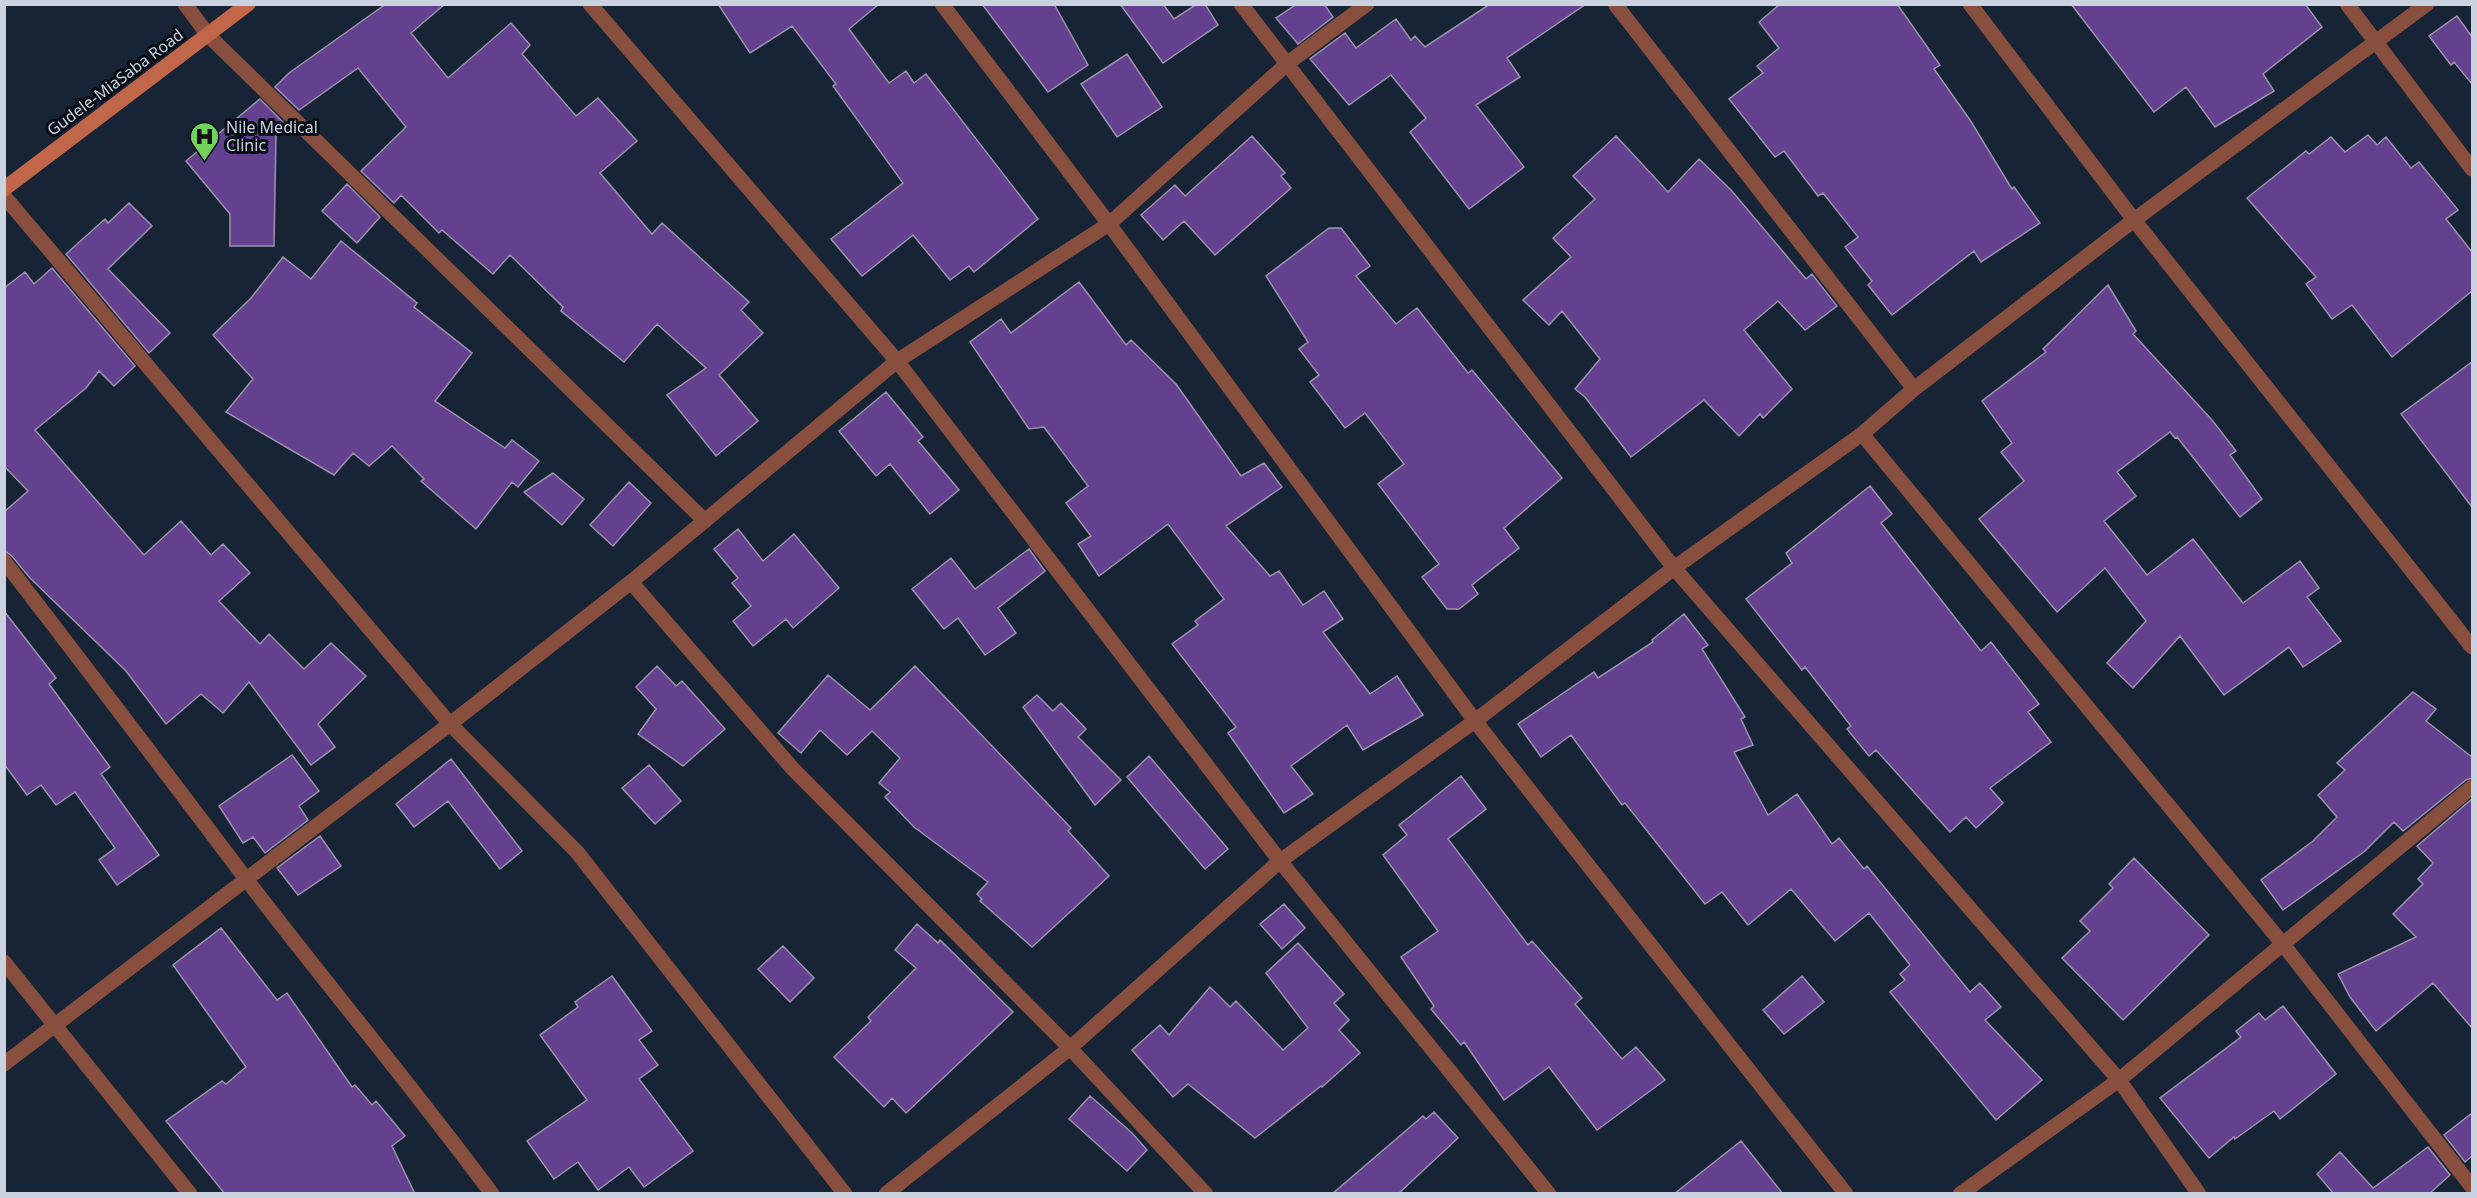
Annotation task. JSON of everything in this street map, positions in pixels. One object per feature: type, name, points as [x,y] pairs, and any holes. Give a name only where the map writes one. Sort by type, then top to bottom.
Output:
[{"type":"main road","name":"Gudele-MiaSaba Road","points":[[4,189],[248,4]]},
{"type":"street","points":[[185,4],[208,35],[705,521]]},
{"type":"street","points":[[590,4],[897,361],[1280,861],[1549,1194]]},
{"type":"street","points":[[942,4],[1109,224],[1475,721],[1846,1194]]},
{"type":"street","points":[[1241,4],[1674,568],[2119,1080],[2199,1194]]},
{"type":"street","points":[[4,1064],[450,724],[631,582],[897,361],[1109,224],[1288,63],[1367,4]]},
{"type":"street","points":[[1615,4],[1914,389]]},
{"type":"street","points":[[1970,4],[2134,220],[2472,647]]},
{"type":"street","points":[[2347,4],[2378,41],[2472,169]]},
{"type":"street","points":[[886,1194],[1070,1048],[1280,861],[1475,721],[1674,568],[1862,434],[1914,389],[2134,220],[2427,4]]},
{"type":"street","points":[[4,196],[450,724],[577,852],[845,1194]]},
{"type":"street","points":[[1862,434],[2282,943],[2472,1187]]},
{"type":"street","points":[[4,561],[186,796],[247,879],[430,1110],[492,1194]]},
{"type":"street","points":[[631,582],[793,769],[1070,1048],[1206,1194]]},
{"type":"street","points":[[1960,1194],[2119,1080],[2472,787]]},
{"type":"street","points":[[4,962],[190,1194]]},
{"type":"building","points":[[386,4],[445,4],[411,33],[448,78],[511,23],[530,45],[522,54],[576,116],[598,98],[637,141],[600,173],[652,234],[662,223],[749,302],[741,310],[763,333],[719,375],[758,421],[716,456],[667,395],[706,368],[657,324],[624,362],[561,311],[563,307],[510,255],[493,274],[442,230],[439,233],[401,195],[394,203],[361,171],[406,127],[358,68],[299,110],[275,87],[289,73]]},
{"type":"building","points":[[718,4],[879,4],[849,29],[889,83],[906,71],[914,83],[926,74],[1038,219],[974,272],[969,266],[950,280],[913,235],[862,276],[831,239],[903,183],[833,86],[836,84],[792,26],[750,53]]},
{"type":"building","points":[[982,4],[1054,4],[1088,65],[1048,92]]},
{"type":"building","points":[[1120,4],[1163,4],[1174,19],[1197,4],[1205,4],[1218,25],[1163,63]]},
{"type":"building","points":[[1297,4],[1324,4],[1333,17],[1298,44],[1276,18]]},
{"type":"building","points":[[1490,4],[1586,4],[1507,58],[1520,77],[1476,105],[1524,167],[1469,209],[1410,132],[1426,118],[1391,75],[1349,105],[1310,59],[1345,33],[1356,48],[1396,19],[1411,40],[1415,36],[1425,47]]},
{"type":"building","points":[[1780,4],[1897,4],[1940,65],[1934,69],[1970,120],[2012,189],[2014,187],[2040,223],[1981,262],[1974,251],[1892,315],[1868,285],[1872,281],[1845,247],[1858,237],[1823,193],[1818,196],[1784,151],[1775,157],[1729,99],[1763,73],[1757,66],[1779,48],[1759,22]]},
{"type":"building","points":[[2071,4],[2305,4],[2322,27],[2263,74],[2274,91],[2215,127],[2186,87],[2154,112]]},
{"type":"building","points":[[2457,16],[2472,37],[2472,84],[2454,62],[2451,65],[2429,36]]},
{"type":"building","points":[[1127,54],[1162,107],[1117,137],[1081,84]]},
{"type":"building","points":[[260,99],[283,122],[272,129],[276,134],[274,246],[230,246],[230,214],[186,161]]},
{"type":"building","points":[[2368,135],[2377,145],[2386,137],[2411,168],[2419,162],[2458,210],[2446,219],[2472,252],[2472,291],[2392,357],[2352,305],[2332,319],[2306,284],[2316,277],[2247,198],[2306,151],[2309,154],[2331,137],[2345,152]]},
{"type":"building","points":[[1252,136],[1285,173],[1281,176],[1291,188],[1215,255],[1184,221],[1163,240],[1141,215],[1175,185],[1185,196]]},
{"type":"building","points":[[1616,136],[1668,192],[1699,159],[1731,190],[1806,279],[1812,274],[1837,306],[1805,330],[1778,301],[1744,330],[1792,389],[1763,418],[1760,414],[1739,436],[1704,400],[1631,457],[1585,397],[1575,389],[1600,359],[1562,311],[1549,325],[1523,300],[1571,257],[1553,238],[1595,199],[1573,176]]},
{"type":"building","points":[[347,184],[380,217],[357,243],[322,211]]},
{"type":"building","points":[[129,203],[152,226],[108,269],[170,333],[149,353],[66,254],[105,219],[108,223]]},
{"type":"building","points":[[1329,228],[1341,228],[1370,266],[1356,276],[1396,324],[1417,308],[1468,373],[1472,370],[1562,478],[1504,528],[1519,548],[1472,585],[1478,594],[1459,609],[1447,609],[1422,577],[1439,564],[1378,484],[1404,464],[1365,413],[1345,428],[1310,382],[1319,375],[1299,349],[1308,342],[1266,276]]},
{"type":"building","points":[[341,241],[417,303],[414,307],[472,353],[435,401],[505,448],[512,440],[539,461],[518,487],[512,482],[476,529],[421,481],[424,479],[392,446],[369,466],[353,453],[334,475],[226,412],[253,379],[213,335],[251,298],[283,257],[311,279]]},
{"type":"building","points":[[52,268],[135,366],[114,386],[99,371],[86,388],[35,430],[144,555],[181,521],[211,555],[223,544],[250,573],[219,601],[260,644],[269,634],[304,669],[331,643],[366,676],[318,724],[335,747],[311,765],[249,682],[223,713],[201,694],[166,724],[126,671],[30,578],[11,555],[4,551],[4,512],[28,491],[4,466],[4,288],[25,272],[34,284]]},
{"type":"building","points":[[1079,282],[1126,345],[1131,340],[1176,384],[1241,476],[1264,463],[1282,487],[1226,526],[1270,576],[1279,571],[1303,605],[1324,591],[1343,619],[1323,632],[1370,694],[1397,676],[1423,715],[1363,750],[1347,725],[1291,766],[1313,794],[1284,813],[1228,733],[1236,727],[1172,644],[1198,625],[1195,621],[1224,599],[1168,524],[1099,576],[1078,544],[1091,536],[1066,503],[1088,486],[1044,427],[1029,429],[970,342],[1001,319],[1011,333]]},
{"type":"building","points":[[2108,285],[2136,331],[2133,334],[2212,420],[2236,451],[2230,455],[2262,499],[2240,517],[2177,437],[2175,438],[2170,432],[2117,472],[2136,496],[2104,521],[2147,575],[2193,539],[2243,603],[2300,561],[2319,588],[2307,597],[2341,641],[2303,667],[2289,647],[2224,695],[2180,636],[2133,688],[2107,663],[2146,621],[2105,568],[2057,612],[1979,519],[2024,481],[2001,452],[2012,443],[1982,401],[2046,352],[2043,349]]},
{"type":"building","points":[[2472,362],[2472,507],[2401,414]]},
{"type":"building","points":[[886,392],[923,437],[918,441],[959,490],[930,514],[890,464],[876,476],[839,431]]},
{"type":"building","points":[[553,473],[584,499],[562,525],[524,492]]},
{"type":"building","points":[[629,482],[651,503],[613,546],[590,525]]},
{"type":"building","points":[[1870,486],[1892,514],[1881,523],[1981,651],[1991,642],[2039,704],[2028,712],[2051,742],[1990,788],[2003,803],[1976,828],[1966,817],[1950,832],[1876,750],[1869,756],[1847,729],[1851,726],[1805,667],[1802,670],[1746,599],[1792,563],[1786,553]]},
{"type":"building","points":[[738,529],[763,561],[794,534],[839,588],[793,628],[786,619],[753,646],[733,621],[751,606],[732,583],[738,578],[714,549]]},
{"type":"building","points":[[1029,549],[1045,571],[998,608],[1016,633],[985,655],[958,618],[944,629],[912,589],[951,558],[975,589]]},
{"type":"building","points":[[4,611],[56,678],[49,684],[110,767],[101,774],[159,855],[117,885],[99,860],[115,848],[75,792],[56,805],[41,785],[27,795],[4,764]]},
{"type":"building","points":[[1684,614],[1708,645],[1702,649],[1745,717],[1741,719],[1753,745],[1734,752],[1768,815],[1797,794],[1832,844],[1839,838],[1864,869],[1867,866],[1970,992],[1980,983],[2001,1007],[1985,1020],[2042,1080],[1996,1120],[1890,992],[1905,980],[1900,974],[1910,965],[1869,913],[1835,941],[1791,889],[1748,925],[1722,892],[1705,904],[1625,803],[1622,805],[1571,735],[1541,757],[1518,724],[1594,672],[1598,678],[1653,642],[1652,640]]},
{"type":"building","points":[[657,666],[676,686],[682,681],[725,729],[683,766],[638,734],[656,709],[636,687]]},
{"type":"building","points":[[915,666],[1071,828],[1068,831],[1109,876],[1032,947],[980,901],[982,899],[977,894],[988,882],[914,827],[885,797],[890,792],[879,783],[900,758],[872,731],[847,755],[820,730],[801,753],[778,733],[828,675],[870,710]]},
{"type":"building","points":[[2413,692],[2436,709],[2426,721],[2472,757],[2472,778],[2466,780],[2403,831],[2394,822],[2365,851],[2283,910],[2261,880],[2313,841],[2337,817],[2318,795],[2345,770],[2337,763]]},
{"type":"building","points":[[1037,695],[1053,711],[1061,703],[1086,729],[1078,737],[1121,780],[1095,805],[1023,707]]},
{"type":"building","points":[[292,755],[319,791],[299,806],[308,820],[265,853],[253,837],[243,843],[219,806]]},
{"type":"building","points":[[1149,756],[1228,849],[1205,869],[1127,777]]},
{"type":"building","points":[[451,759],[522,851],[500,869],[448,801],[414,827],[396,804]]},
{"type":"building","points":[[649,765],[681,801],[655,824],[622,788]]},
{"type":"building","points":[[1461,776],[1486,809],[1448,839],[1528,945],[1532,941],[1582,998],[1575,1004],[1622,1059],[1636,1047],[1665,1080],[1597,1130],[1549,1067],[1504,1100],[1464,1042],[1461,1045],[1431,1009],[1434,1006],[1401,957],[1438,931],[1383,855],[1407,835],[1399,825]]},
{"type":"building","points":[[2472,799],[2472,1028],[2433,983],[2376,1031],[2350,997],[2338,974],[2416,937],[2393,914],[2423,884],[2418,879],[2433,863],[2417,846]]},
{"type":"building","points":[[320,836],[341,866],[298,895],[277,868]]},
{"type":"building","points":[[2134,858],[2209,935],[2123,1020],[2062,958],[2090,931],[2080,921],[2113,888],[2109,884]]},
{"type":"building","points":[[1284,904],[1305,928],[1282,949],[1260,924]]},
{"type":"building","points":[[917,924],[938,943],[940,940],[1013,1012],[906,1113],[892,1098],[884,1107],[834,1057],[871,1021],[868,1017],[916,968],[895,950]]},
{"type":"building","points":[[221,928],[277,1000],[287,993],[352,1087],[355,1085],[372,1105],[376,1101],[405,1136],[392,1146],[415,1194],[225,1194],[166,1121],[222,1081],[226,1084],[246,1067],[173,965]]},
{"type":"building","points":[[1298,943],[1344,994],[1334,1003],[1349,1020],[1339,1030],[1360,1053],[1322,1087],[1255,1138],[1188,1084],[1173,1097],[1132,1050],[1160,1025],[1169,1035],[1210,987],[1230,1007],[1236,1001],[1283,1050],[1308,1028],[1266,973]]},
{"type":"building","points":[[783,946],[814,978],[790,1002],[758,969]]},
{"type":"building","points":[[612,976],[652,1031],[639,1040],[658,1065],[639,1079],[693,1151],[644,1187],[629,1167],[598,1190],[578,1162],[554,1179],[527,1141],[587,1100],[540,1035],[578,1007],[575,1002]]},
{"type":"building","points":[[1802,976],[1824,1002],[1784,1034],[1763,1010]]},
{"type":"building","points":[[2283,1006],[2336,1074],[2280,1119],[2274,1111],[2235,1139],[2234,1137],[2209,1158],[2160,1098],[2241,1037],[2236,1031],[2259,1013],[2265,1020]]},
{"type":"building","points":[[1090,1096],[1132,1133],[1147,1150],[1127,1171],[1069,1119]]},
{"type":"building","points":[[1434,1112],[1458,1138],[1398,1194],[1332,1194],[1423,1116],[1426,1119]]},
{"type":"building","points":[[2472,1113],[2472,1156],[2465,1162],[2444,1135]]},
{"type":"building","points":[[1741,1141],[1783,1194],[1674,1194]]},
{"type":"building","points":[[2428,1147],[2450,1175],[2429,1194],[2334,1194],[2317,1174],[2340,1152],[2373,1188]]},
{"type":"place","name":"Nile Medical Clinic","points":[[205,162]]}]
